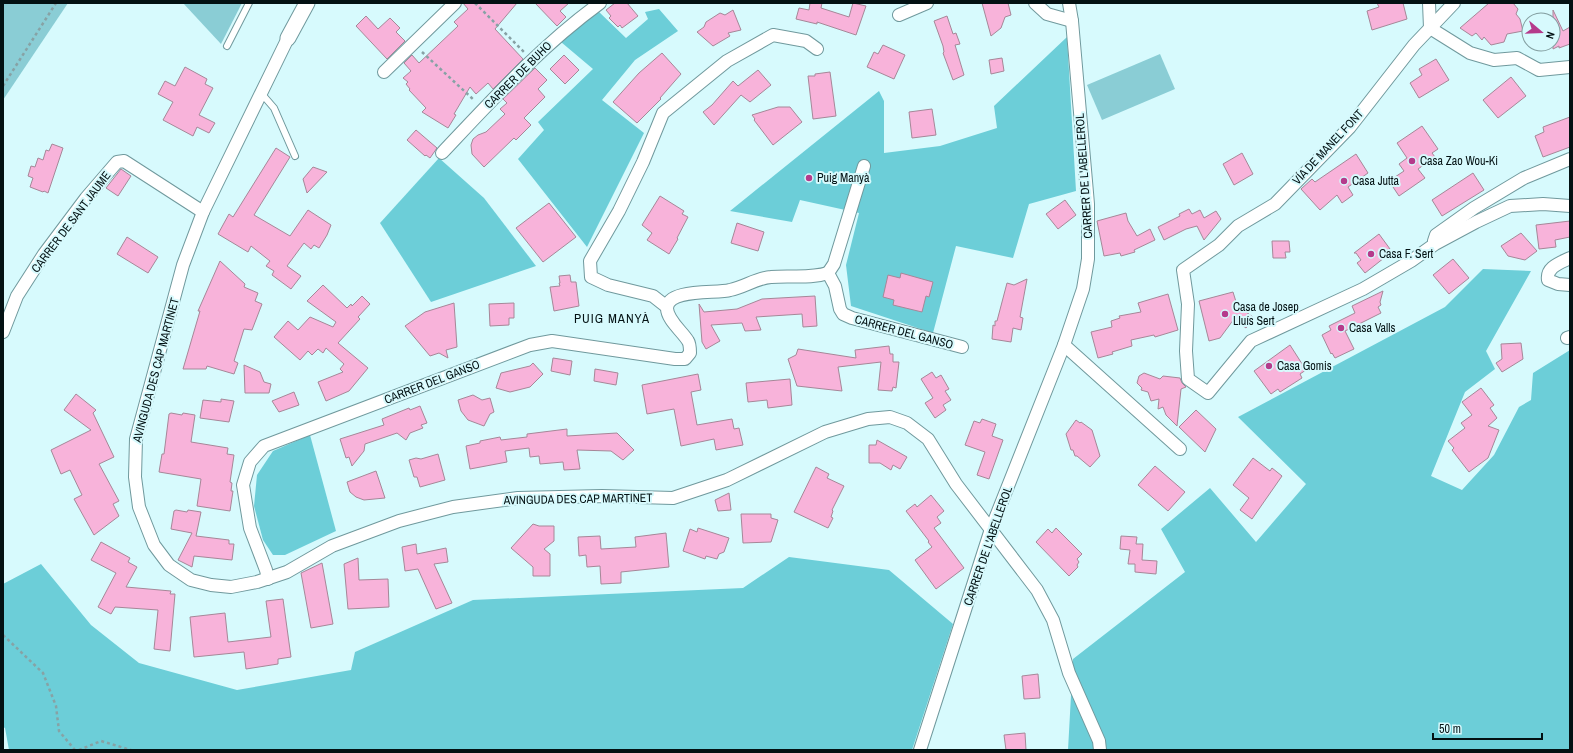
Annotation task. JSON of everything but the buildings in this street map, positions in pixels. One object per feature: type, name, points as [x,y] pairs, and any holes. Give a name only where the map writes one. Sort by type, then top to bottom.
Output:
[{"type":"street","name":"AVINGUDA DES CAP MARTINET","points":[[307,3],[288,38],[203,212],[183,265],[136,439],[134,477],[139,507],[154,545],[169,565],[191,580],[211,586],[231,587],[268,579],[287,572],[332,546],[399,521],[453,506],[518,498],[602,496],[673,498],[727,480],[826,432],[868,419],[890,417],[906,423],[928,439],[956,484],[1037,590],[1053,620],[1069,673],[1099,741],[1100,750]]},
{"type":"street","points":[[384,72],[455,3]]},
{"type":"street","name":"CARRER DE BUHO","points":[[442,153],[532,60],[571,24],[600,3]]},
{"type":"street","points":[[899,15],[927,3]]},
{"type":"street","points":[[1036,3],[1047,14],[1072,21]]},
{"type":"street","name":"CARRER DE L'ABELLEROL","points":[[920,750],[991,529],[1064,345],[1083,289],[1088,259],[1088,204],[1072,21],[1069,3]]},
{"type":"street","points":[[1429,3],[1430,28],[1470,53],[1494,60],[1517,58],[1539,70],[1570,67]]},
{"type":"street","name":"VÍA DE MANEL FONT","points":[[1435,244],[1411,261],[1363,288],[1251,341],[1208,394],[1188,379],[1186,351],[1188,304],[1183,270],[1219,245],[1238,226],[1275,204],[1350,127],[1414,46],[1454,3]]},
{"type":"street","name":"CARRER DEL GANSO","points":[[268,579],[250,528],[243,485],[250,462],[264,446],[530,345],[552,341],[675,359],[684,359],[690,352],[689,342],[669,316],[667,307],[653,296],[608,285],[591,276],[590,261],[619,211],[643,162],[663,113],[727,61],[773,35],[806,41],[817,49]]},
{"type":"street","points":[[1570,159],[1524,178],[1474,208],[1436,235],[1433,240],[1435,244],[1510,206],[1544,204],[1570,206]]},
{"type":"street","name":"CARRER DE SANT JAUME","points":[[3,332],[17,296],[44,254],[86,198],[117,162],[124,161],[203,212]]},
{"type":"street","points":[[667,307],[670,300],[680,295],[730,290],[759,278],[818,276],[828,273],[834,264],[864,166]]},
{"type":"street","points":[[1570,258],[1549,270],[1547,274],[1548,280],[1558,284],[1570,285]]},
{"type":"street","name":"CARRER DEL GANSO","points":[[828,273],[835,286],[840,309],[843,314],[852,318],[962,347]]},
{"type":"street","points":[[1064,345],[1180,450]]},
{"type":"lane","points":[[227,46],[249,3]]},
{"type":"lane","points":[[261,93],[274,108],[295,156]]},
{"type":"path","points":[[3,86],[56,3]]},
{"type":"path","points":[[475,3],[532,60]]},
{"type":"path","points":[[413,43],[484,109]]},
{"type":"path","points":[[3,635],[43,673],[56,706],[59,731],[75,750]]},
{"type":"path","points":[[79,750],[101,741],[130,750]]},
{"type":"shaded area","points":[[3,3],[68,3],[3,100]]},
{"type":"shaded area","points":[[183,3],[242,3],[221,44]]},
{"type":"shaded area","points":[[659,9],[678,31],[635,60],[602,100],[644,133],[587,247],[518,159],[544,130],[538,122],[593,69],[561,42],[598,11],[626,38],[648,19],[645,12]]},
{"type":"shaded area","points":[[1067,37],[1076,191],[1029,204],[1013,258],[956,246],[933,333],[851,306],[846,265],[859,213],[800,200],[792,222],[730,211],[879,91],[884,101],[884,153],[940,146],[997,128],[994,106]]},
{"type":"shaded area","points":[[1160,54],[1175,89],[1102,120],[1087,85]]},
{"type":"shaded area","points":[[439,158],[484,198],[536,266],[431,302],[380,223]]},
{"type":"shaded area","points":[[1483,269],[1531,271],[1486,351],[1495,369],[1465,392],[1431,476],[1462,490],[1494,455],[1519,407],[1531,400],[1533,373],[1570,350],[1570,750],[1068,750],[1073,659],[1185,572],[1161,529],[1210,488],[1256,542],[1306,484],[1238,417],[1445,307]]},
{"type":"shaded area","points":[[310,435],[336,531],[285,555],[273,555],[263,540],[254,506],[257,475],[273,451]]},
{"type":"shaded area","points":[[789,557],[889,570],[953,624],[912,750],[9,750],[5,728],[3,727],[3,584],[41,564],[91,625],[139,663],[237,690],[351,670],[355,652],[473,600],[743,588]]},
{"type":"place","name":"Casa Zao Wou-Ki","points":[[1412,161]]},
{"type":"place","name":"Puig Manyà","points":[[809,178]]},
{"type":"place","name":"Casa Jutta","points":[[1344,181]]},
{"type":"place","name":"Casa F. Sert","points":[[1371,254]]},
{"type":"place","name":"Casa de Josep Lluís Sert","points":[[1225,314]]},
{"type":"place","name":"Casa Valls","points":[[1341,328]]},
{"type":"place","name":"Casa Gomis","points":[[1269,366]]},
{"type":"district","name":"PUIG MANYÀ","points":[[612,318]]}]
